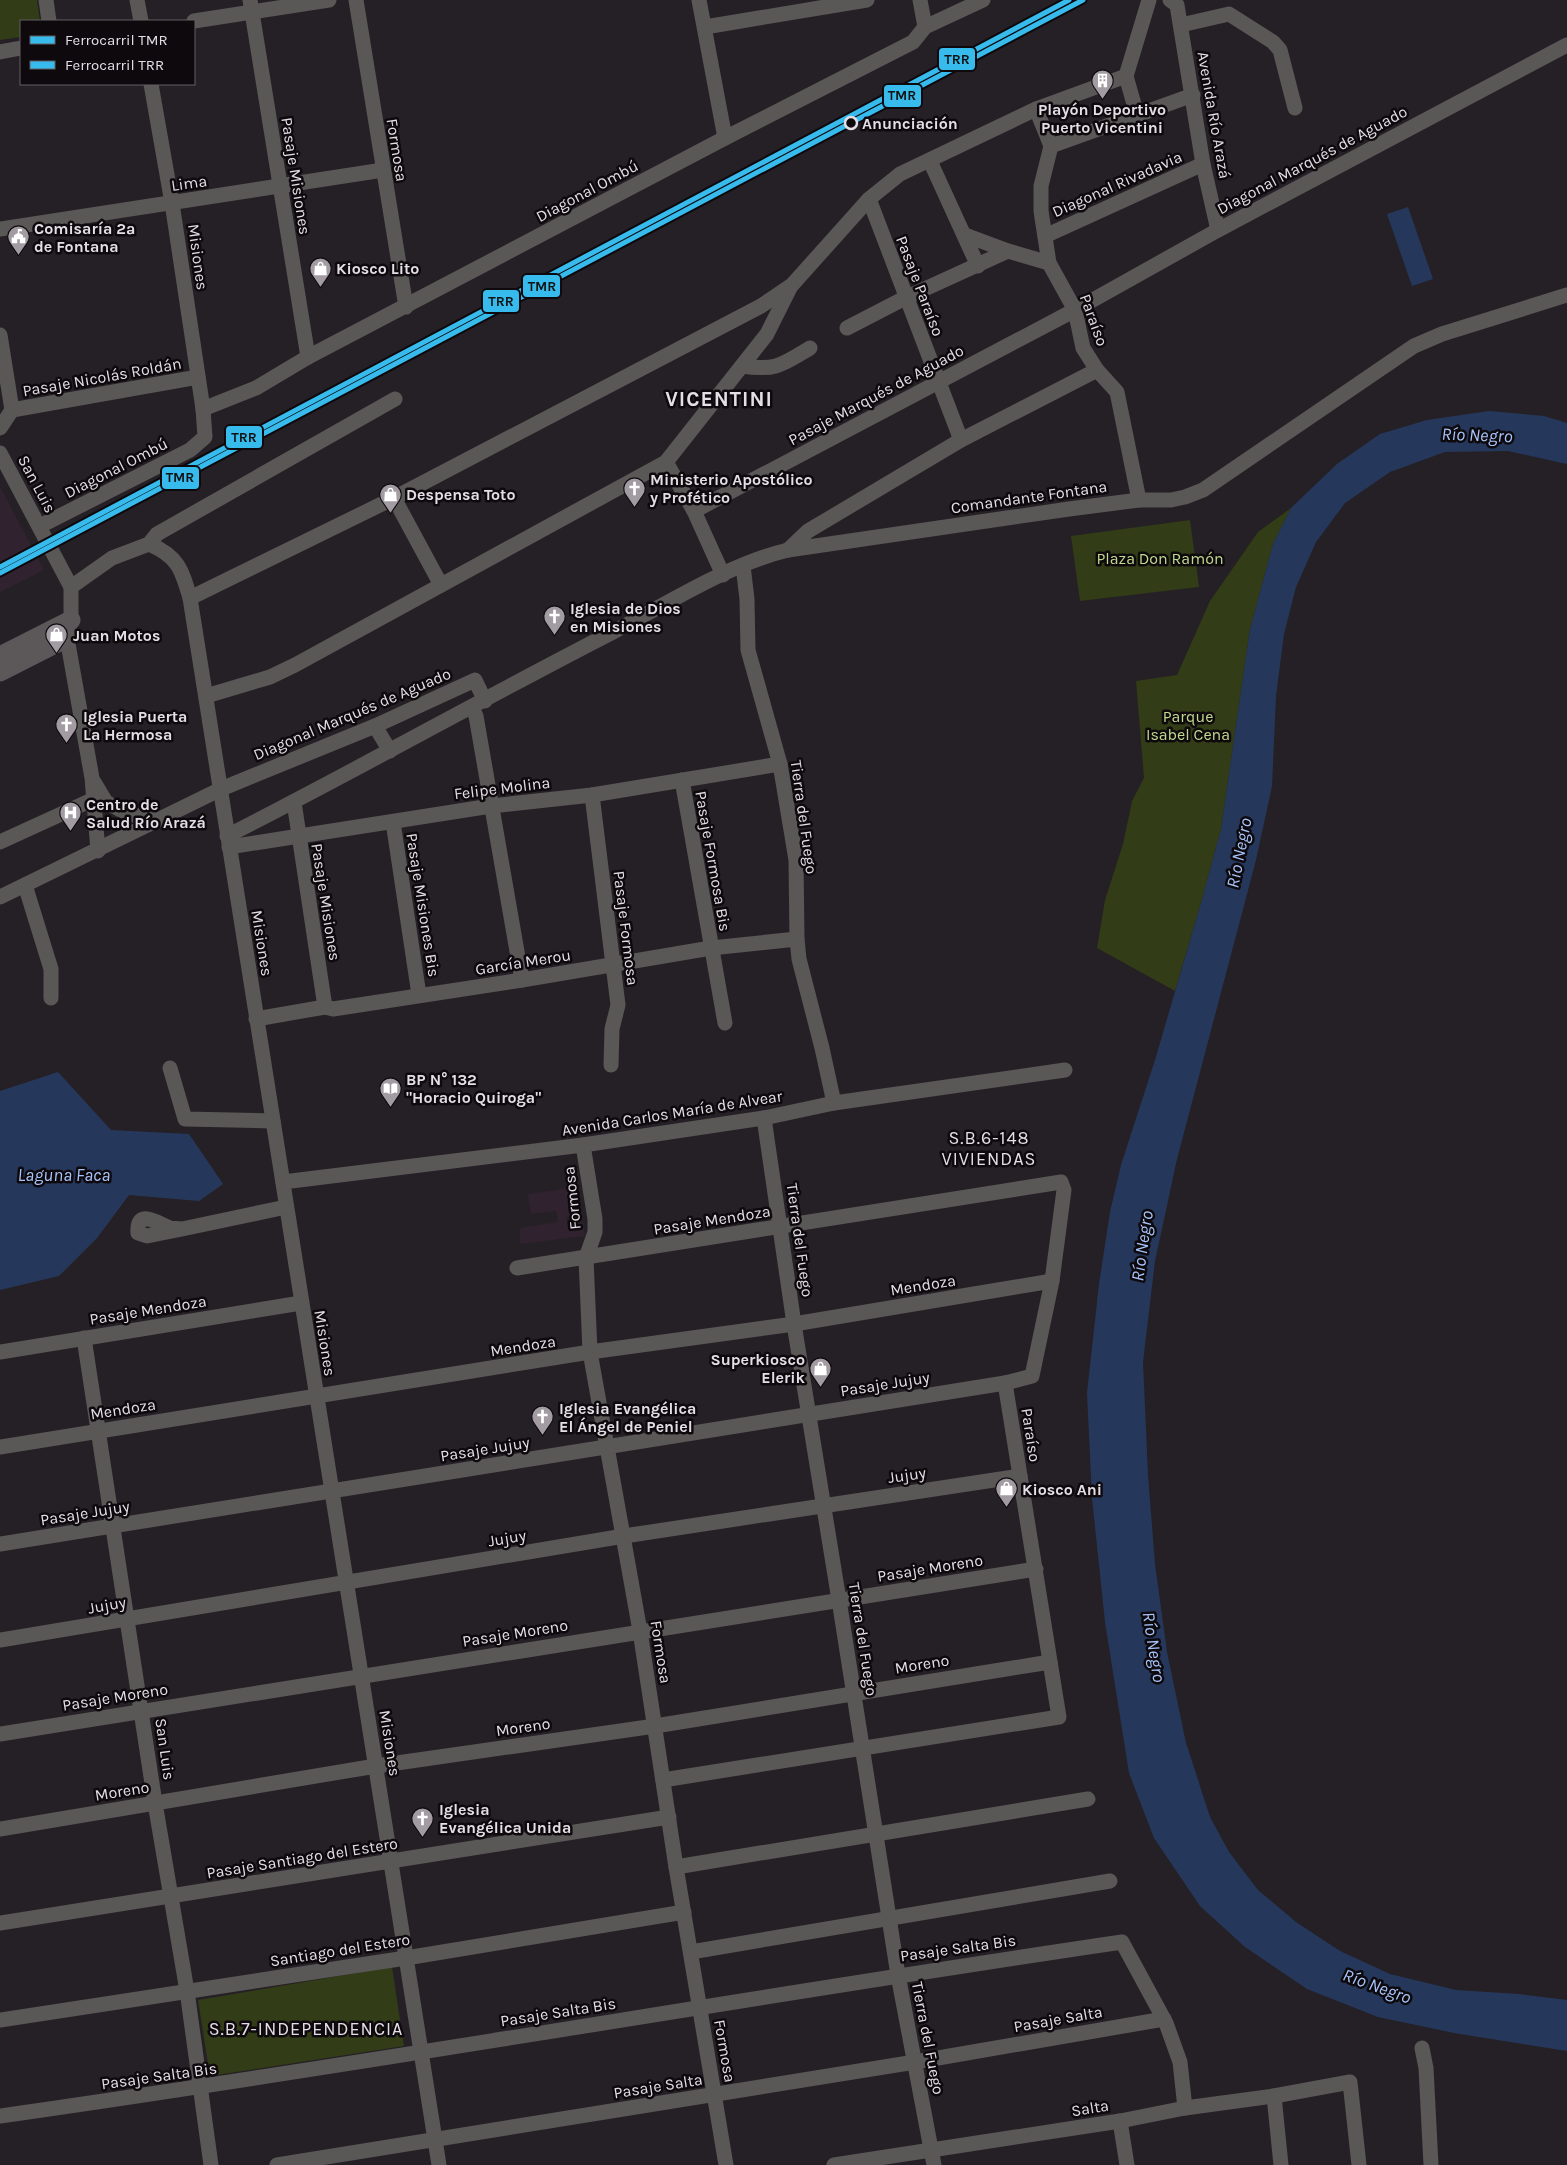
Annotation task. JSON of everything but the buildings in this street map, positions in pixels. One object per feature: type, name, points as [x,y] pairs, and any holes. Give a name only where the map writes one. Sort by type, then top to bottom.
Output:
[{"type":"main road","points":[[0,656],[71,620]]},
{"type":"main road","points":[[0,672],[66,638]]},
{"type":"street","points":[[46,0],[49,20]]},
{"type":"street","points":[[137,0],[141,20]]},
{"type":"street","points":[[195,21],[251,6],[329,0]]},
{"type":"street","name":"Formosa","points":[[356,0],[406,306]]},
{"type":"street","points":[[699,0],[725,138]]},
{"type":"street","points":[[705,27],[867,0]]},
{"type":"street","points":[[920,0],[925,27]]},
{"type":"street","name":"Diagonal Ombú","points":[[203,409],[256,388],[308,357],[725,138],[913,42],[925,27],[983,0]]},
{"type":"street","points":[[1138,114],[1126,76],[1149,0]]},
{"type":"street","name":"Avenida Río Arazá","points":[[1173,3],[1180,25],[1203,164],[1218,230]]},
{"type":"street","name":"Pasaje Misiones","points":[[251,6],[308,357]]},
{"type":"street","points":[[1180,25],[1229,14],[1274,42],[1280,50],[1295,108]]},
{"type":"street","name":"Diagonal Marqués de Aguado","points":[[1075,310],[1218,230],[1567,45]]},
{"type":"street","points":[[0,52],[20,48]]},
{"type":"street","points":[[190,598],[394,498],[761,306],[792,285],[869,199],[900,174],[1036,109],[1126,76]]},
{"type":"street","name":"Misiones","points":[[152,85],[203,409],[205,437]]},
{"type":"street","points":[[1050,146],[1193,95]]},
{"type":"street","points":[[965,235],[1008,251],[1049,263],[1041,211],[1041,186],[1050,146],[1036,109]]},
{"type":"street","points":[[930,161],[978,266]]},
{"type":"street","name":"Diagonal Rivadavia","points":[[1045,236],[1203,164]]},
{"type":"street","name":"Lima","points":[[0,229],[383,170]]},
{"type":"street","name":"Pasaje Paraíso","points":[[869,199],[905,298],[961,440]]},
{"type":"street","points":[[847,328],[905,298],[1008,251]]},
{"type":"street","name":"Paraíso","points":[[1049,263],[1075,310],[1083,348],[1098,370],[1117,392],[1138,500]]},
{"type":"street","points":[[206,696],[270,677],[666,462],[767,334],[792,285]]},
{"type":"street","name":"Comandante Fontana","points":[[788,550],[1138,500],[1171,500],[1185,497],[1203,490],[1414,346],[1442,334],[1567,295]]},
{"type":"street","name":"Pasaje Marqués de Aguado","points":[[694,512],[1075,310]]},
{"type":"street","points":[[0,335],[12,410],[0,428]]},
{"type":"street","points":[[742,366],[764,369],[781,366],[810,348]]},
{"type":"street","points":[[228,841],[294,802],[723,575],[770,554],[788,550],[808,531],[961,440],[1098,370]]},
{"type":"street","name":"Pasaje Nicolás Roldán","points":[[12,410],[198,377]]},
{"type":"street","points":[[71,587],[112,558],[149,544],[157,534],[395,399]]},
{"type":"street","name":"Diagonal Ombú","points":[[40,526],[190,450],[205,437]]},
{"type":"street","name":"San Luis","points":[[0,453],[71,587],[71,620],[66,638],[92,778],[98,851]]},
{"type":"street","points":[[666,462],[694,512],[723,575]]},
{"type":"street","points":[[394,498],[440,585]]},
{"type":"street","name":"Misiones","points":[[149,544],[166,551],[183,574],[190,598],[439,2165]]},
{"type":"street","name":"Tierra del Fuego","points":[[743,566],[747,600],[748,650],[780,764],[796,860],[799,959],[834,1103]]},
{"type":"street","name":"Diagonal Marqués de Aguado","points":[[221,789],[375,726],[475,680],[478,704]]},
{"type":"street","points":[[428,702],[439,725]]},
{"type":"street","points":[[478,704],[476,716],[522,980]]},
{"type":"street","points":[[375,726],[390,751]]},
{"type":"street","name":"Felipe Molina","points":[[228,841],[298,835],[491,806],[592,795],[780,764]]},
{"type":"street","points":[[92,778],[106,802],[128,814],[158,819]]},
{"type":"street","name":"Pasaje Formosa Bis","points":[[682,780],[725,1023]]},
{"type":"street","points":[[0,897],[98,851],[158,819],[221,789]]},
{"type":"street","name":"Pasaje Formosa","points":[[592,795],[618,1005],[612,1029],[611,1065]]},
{"type":"street","points":[[0,842],[94,799]]},
{"type":"street","name":"Pasaje Misiones","points":[[294,802],[325,1007]]},
{"type":"street","name":"Pasaje Misiones Bis","points":[[393,822],[419,994]]},
{"type":"street","points":[[25,885],[51,969],[51,998]]},
{"type":"street","name":"García Merou","points":[[256,1019],[325,1007],[334,1009],[419,994],[522,980],[711,948],[797,939]]},
{"type":"street","points":[[170,1068],[185,1119],[273,1121]]},
{"type":"street","name":"Avenida Carlos María de Alvear","points":[[283,1182],[583,1145],[764,1118],[834,1103],[1065,1070]]},
{"type":"street","name":"Tierra del Fuego","points":[[764,1118],[794,1324],[840,1600],[889,1920],[934,2165]]},
{"type":"street","name":"Formosa","points":[[583,1145],[595,1219],[595,1232],[586,1258],[590,1352],[640,1631],[676,1867],[726,2165]]},
{"type":"street","name":"Pasaje Mendoza","points":[[517,1268],[1061,1182],[1064,1190],[1064,1204],[1052,1281]]},
{"type":"street","points":[[182,1229],[286,1208]]},
{"type":"street","points":[[1005,1384],[1032,1376],[1052,1281]]},
{"type":"street","name":"Mendoza","points":[[0,1447],[590,1352],[794,1324],[1052,1281]]},
{"type":"street","name":"Pasaje Mendoza","points":[[0,1352],[301,1303]]},
{"type":"street","name":"San Luis","points":[[84,1338],[111,1527],[186,1992],[211,2165]]},
{"type":"street","name":"Paraíso","points":[[863,1749],[1058,1717],[1036,1569],[1005,1384]]},
{"type":"street","name":"Pasaje Jujuy","points":[[0,1544],[1005,1384]]},
{"type":"street","name":"Jujuy","points":[[0,1640],[624,1536],[1020,1476]]},
{"type":"street","name":"Pasaje Moreno","points":[[0,1734],[141,1710],[1036,1569]]},
{"type":"street","name":"Moreno","points":[[0,1829],[376,1766],[655,1726],[854,1692],[1050,1662]]},
{"type":"street","points":[[663,1780],[863,1749]]},
{"type":"street","points":[[676,1867],[1088,1799]]},
{"type":"street","name":"Pasaje Santiago del Estero","points":[[0,1923],[669,1817]]},
{"type":"street","points":[[691,1952],[889,1920],[1110,1881]]},
{"type":"street","name":"Santiago del Estero","points":[[0,2020],[406,1958],[684,1912]]},
{"type":"street","name":"Pasaje Salta Bis","points":[[0,2116],[200,2088],[898,1975],[1122,1942],[1164,2019]]},
{"type":"street","points":[[1164,2019],[1180,2062],[1185,2108]]},
{"type":"street","name":"Pasaje Salta","points":[[276,2165],[915,2062],[1164,2019]]},
{"type":"street","points":[[1422,2048],[1426,2068],[1431,2165]]},
{"type":"street","name":"Salta","points":[[834,2165],[1120,2121],[1185,2108],[1274,2096],[1350,2082],[1359,2165]]},
{"type":"street","points":[[1274,2096],[1280,2165]]},
{"type":"street","points":[[1120,2121],[1127,2165]]},
{"type":"shaded area","points":[[0,487],[44,570],[0,592]]},
{"type":"shaded area","points":[[578,1187],[582,1214],[566,1217],[568,1224],[583,1222],[585,1236],[520,1244],[520,1228],[558,1222],[556,1211],[531,1214],[528,1194]]},
{"type":"green space","points":[[0,0],[37,0],[40,20],[20,20],[20,37],[0,40]]},
{"type":"green space","name":"Parque Isabel Cena","points":[[1291,508],[1273,544],[1250,629],[1221,829],[1175,991],[1097,948],[1105,900],[1123,844],[1132,801],[1144,778],[1136,681],[1177,675],[1210,601],[1258,532]]},
{"type":"green space","name":"Plaza Don Ramón","points":[[1190,520],[1199,587],[1080,601],[1071,536]]},
{"type":"green space","points":[[392,1967],[404,2046],[210,2076],[198,2000]]},
{"type":"water","points":[[1408,207],[1433,279],[1412,286],[1387,214]]},
{"type":"water","name":"Río Negro","points":[[1489,411],[1544,416],[1567,423],[1567,464],[1508,451],[1445,452],[1390,472],[1345,503],[1316,542],[1296,587],[1284,634],[1276,696],[1272,786],[1256,860],[1177,1159],[1155,1261],[1143,1362],[1148,1475],[1155,1564],[1167,1652],[1186,1743],[1210,1817],[1229,1852],[1258,1890],[1296,1922],[1340,1951],[1390,1974],[1456,1990],[1519,1994],[1567,2000],[1567,2051],[1454,2033],[1378,2017],[1307,1989],[1245,1947],[1200,1906],[1154,1838],[1129,1773],[1105,1622],[1092,1498],[1087,1393],[1099,1284],[1110,1212],[1121,1165],[1155,1060],[1221,829],[1250,629],[1273,544],[1291,508],[1337,464],[1380,434],[1427,420]]},
{"type":"water","name":"Laguna Faca","points":[[58,1072],[111,1130],[189,1134],[223,1184],[199,1201],[129,1195],[97,1238],[59,1276],[0,1290],[0,1091]]},
{"type":"rail line","name":"TRR","points":[[0,567],[1069,0]]},
{"type":"rail line","name":"TMR","points":[[0,573],[1083,0]]},
{"type":"place","name":"Playón Deportivo Puerto Vicentini","points":[[1102,99]]},
{"type":"place","name":"Anunciación","points":[[851,123]]},
{"type":"place","name":"Comisaría 2ª de Fontana","points":[[18,256]]},
{"type":"place","name":"Kiosco Lito","points":[[320,287]]},
{"type":"place","name":"Ministerio Apostólico y Profético","points":[[634,507]]},
{"type":"place","name":"Despensa Toto","points":[[390,513]]},
{"type":"place","name":"Iglesia de Dios en Misiones","points":[[554,636]]},
{"type":"place","name":"Juan Motos","points":[[57,654]]},
{"type":"place","name":"Iglesia Puerta La Hermosa","points":[[67,744]]},
{"type":"place","name":"Centro de Salud Río Arazá","points":[[70,832]]},
{"type":"place","name":"BP N° 132 \"Horacio Quiroga\"","points":[[390,1107]]},
{"type":"place","name":"Superkiosco Elerik","points":[[821,1387]]},
{"type":"place","name":"Iglesia Evangélica El Ángel de Peniel","points":[[543,1436]]},
{"type":"place","name":"Kiosco Ani","points":[[1006,1508]]},
{"type":"place","name":"Iglesia Evangélica Unida","points":[[423,1837]]},
{"type":"district","name":"VICENTINI","points":[[719,399]]},
{"type":"district","name":"S.B.6-148 VIVIENDAS","points":[[989,1148]]},
{"type":"district","name":"S.B.7-INDEPENDENCIA","points":[[306,2029]]}]
